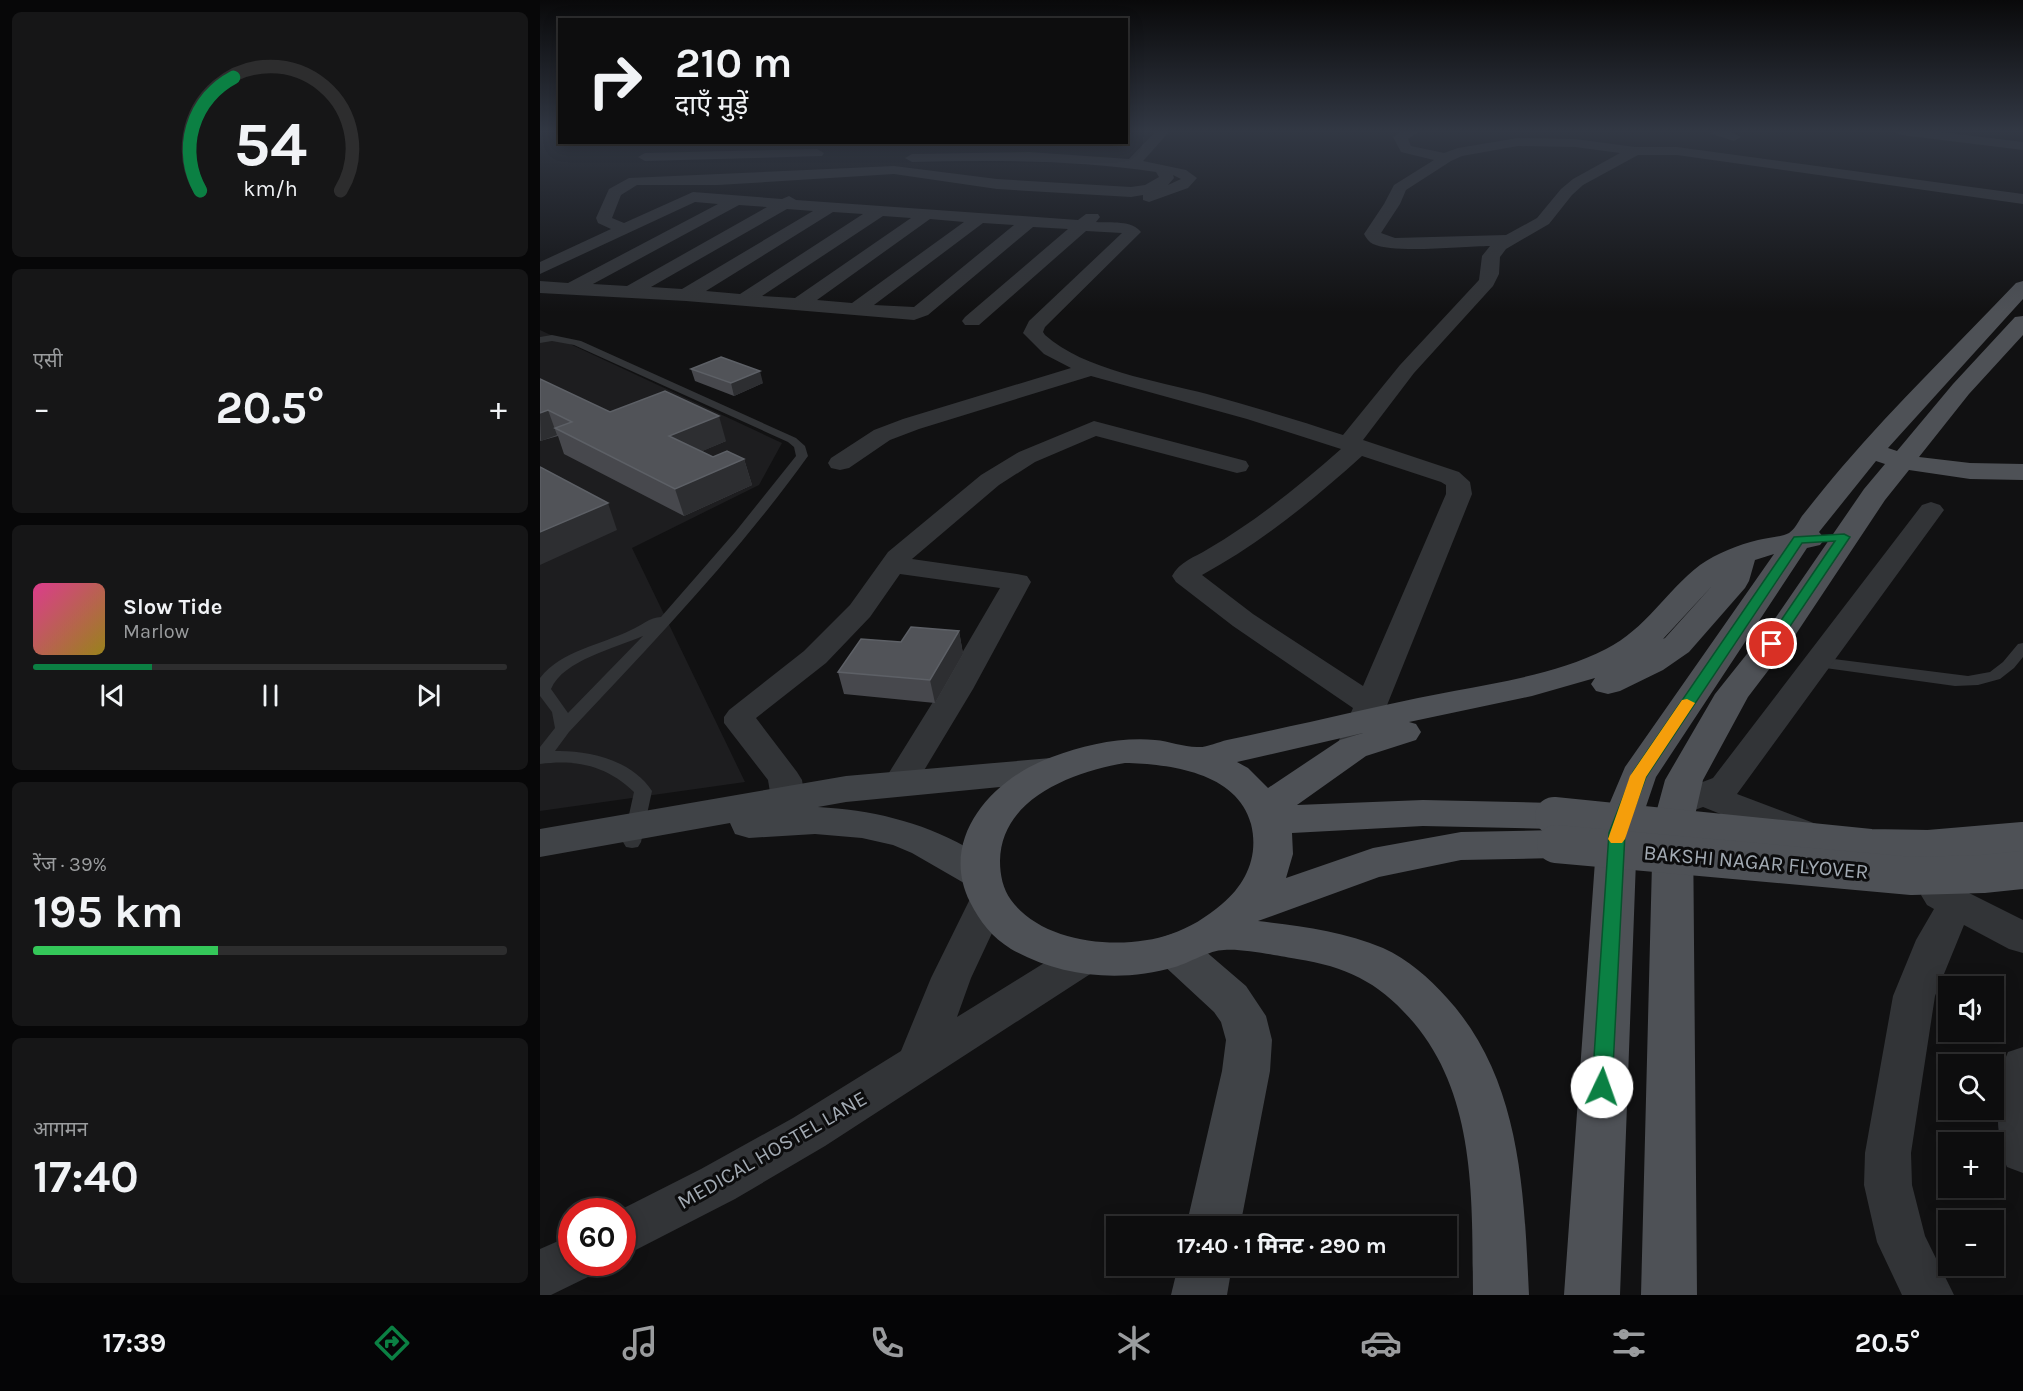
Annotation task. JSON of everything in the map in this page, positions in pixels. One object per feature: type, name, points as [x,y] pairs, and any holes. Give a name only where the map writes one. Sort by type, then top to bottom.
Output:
[{"type":"main road","points":[[1669,1295],[1672,824],[1692,800],[1684,780],[1732,694],[1785,627],[1844,537],[1931,384],[2023,287]]},
{"type":"main road","points":[[1592,1295],[1617,833],[1638,776],[1798,540],[1854,470],[1895,447],[1961,389],[2023,322]]},
{"type":"main road","points":[[1895,447],[1941,451],[1982,459],[2023,460]]},
{"type":"main road","points":[[1895,447],[1959,472],[2023,472]]},
{"type":"main road","points":[[1199,759],[1364,725],[1390,735],[1593,690],[1651,663],[1677,645],[1734,581],[1741,556],[1767,546],[1798,540],[1844,537]]},
{"type":"main road","points":[[1267,815],[1364,725]]},
{"type":"main road","points":[[540,843],[763,822],[838,822],[879,828],[924,842],[983,887],[1010,927],[1043,947],[1084,958],[1130,959],[1213,930],[1266,879],[1274,849],[1267,815],[1254,794],[1230,774],[1199,759],[1163,751],[1125,751],[1087,757],[1051,770],[1020,789],[996,814],[981,842],[983,887]]},
{"type":"main road","points":[[540,861],[635,833],[788,798],[846,789],[1051,770]]},
{"type":"main road","name":"BAKSHI NAGAR FLYOVER","points":[[1267,815],[1423,813],[1912,876],[1960,876],[2023,870]]},
{"type":"main road","name":"BAKSHI NAGAR FLYOVER","points":[[1213,930],[1373,863],[1555,830],[1870,848],[1929,849],[2023,841]]},
{"type":"main road","points":[[1213,930],[1230,999],[1243,1016],[1249,1040],[1246,1071],[1215,1216]]},
{"type":"main road","points":[[1213,930],[1318,946],[1360,957],[1395,976],[1434,1012],[1464,1056],[1483,1105],[1496,1173],[1501,1295]]},
{"type":"main road","points":[[1199,1295],[1203,1276]]},
{"type":"street","points":[[615,191],[604,220],[624,229]]},
{"type":"street","points":[[540,302],[571,289],[737,200],[771,191]]},
{"type":"street","points":[[630,292],[786,203],[797,191]]},
{"type":"street","points":[[1124,206],[1163,191]]},
{"type":"street","points":[[1399,191],[1372,234],[1374,238],[1383,242],[1395,243],[1508,240]]},
{"type":"street","points":[[540,269],[691,197],[1082,224],[1124,228],[1132,232],[1045,315],[1033,333],[1045,345],[1091,369],[1354,444],[1450,477],[1458,482],[1460,488],[1364,725],[1243,620],[1186,576],[1188,572],[1233,548],[1271,520],[1354,444],[1407,369],[1487,282],[1491,256],[1508,240],[1544,221],[1567,191]]},
{"type":"street","points":[[1968,191],[2023,199]]},
{"type":"street","points":[[686,296],[832,206]]},
{"type":"street","points":[[743,300],[881,210]]},
{"type":"street","points":[[972,321],[1082,224],[1107,212]]},
{"type":"street","points":[[798,305],[928,213]]},
{"type":"street","points":[[855,310],[981,217]]},
{"type":"street","points":[[540,287],[743,300],[908,315],[921,311],[1031,220]]},
{"type":"street","points":[[840,463],[882,435],[911,424],[1091,369]]},
{"type":"street","points":[[788,798],[785,780],[740,723],[740,717],[815,657],[860,611],[892,565],[922,536],[1011,465],[1070,436],[1094,428],[1237,466]]},
{"type":"street","points":[[1692,800],[1725,786],[1931,510]]},
{"type":"street","points":[[892,565],[1017,582],[957,689],[899,784]]},
{"type":"street","points":[[1692,800],[1845,851],[1956,903],[2023,938]]},
{"type":"street","points":[[918,1063],[983,887]]},
{"type":"street","points":[[1929,1295],[1902,1242],[1888,1185],[1888,1153],[1914,996],[1924,966],[1956,903]]},
{"type":"street","name":"MEDICAL HOSTEL LANE","points":[[636,1227],[799,1138],[1084,958]]},
{"type":"street","points":[[2023,1065],[2021,1109],[2023,1152]]},
{"type":"street","points":[[540,1275],[558,1266]]},
{"type":"lane","points":[[540,340],[559,339],[577,343],[706,403],[784,436],[802,450],[799,461],[671,614],[563,728],[541,758]]},
{"type":"lane","points":[[563,728],[560,712],[543,689],[544,683],[554,672],[578,658],[639,633],[671,614]]},
{"type":"lane","points":[[1818,662],[1955,681],[1972,681],[1989,678],[2007,669],[2023,647]]},
{"type":"lane","points":[[541,758],[561,755],[588,757],[603,762],[636,783],[643,791],[635,833]]},
{"type":"shaded area","points":[[540,330],[782,443],[759,485],[632,548],[745,782],[540,811]]},
{"type":"building","points":[[721,357],[760,371],[731,383],[691,369]]},
{"type":"building","points":[[540,379],[610,412],[665,391],[719,416],[669,436],[713,457],[727,451],[744,459],[675,489],[555,428],[572,422],[548,410],[540,413]]},
{"type":"building","points":[[540,467],[608,503],[540,532]]},
{"type":"building","points":[[911,627],[959,631],[930,680],[838,672],[861,639],[901,642]]},
{"type":"slow traffic","points":[[1616,839],[1638,776],[1687,703]]},
{"type":"route","points":[[1602,1087],[1617,833],[1638,776],[1798,540],[1844,537],[1772,644]]}]
